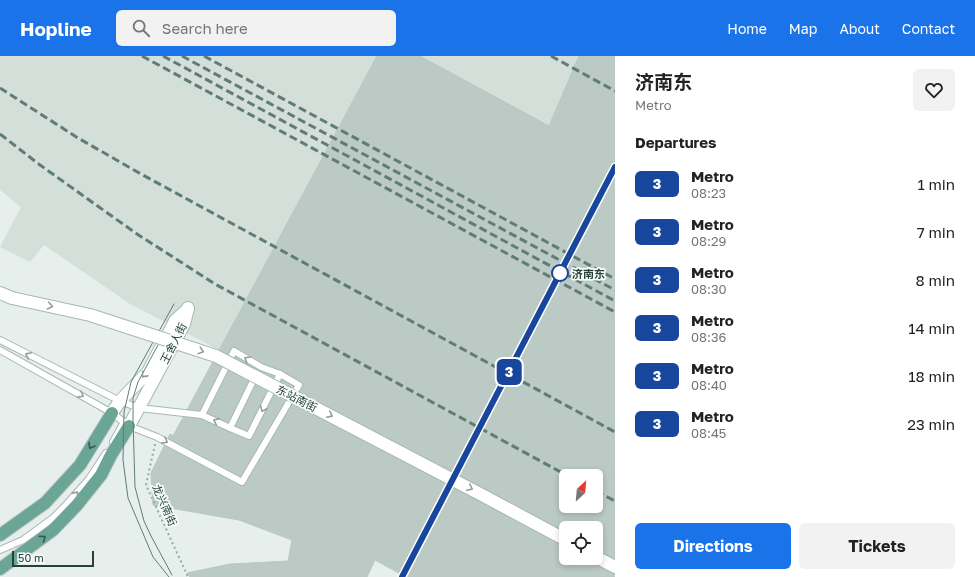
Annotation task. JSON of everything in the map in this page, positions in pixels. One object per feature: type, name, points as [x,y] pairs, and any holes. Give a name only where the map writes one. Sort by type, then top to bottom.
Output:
[{"type":"main road","name":"王舍人街","points":[[0,535],[44,503],[80,465],[112,412]]},
{"type":"main road","name":"王舍人街","points":[[0,569],[53,530],[77,505],[101,475],[126,424]]},
{"type":"street","name":"东站南街","points":[[4,296],[90,315],[216,356],[482,494],[559,536]]},
{"type":"street","name":"王舍人街","points":[[112,412],[120,401],[148,372],[175,321],[188,308],[184,324],[139,408],[126,424]]},
{"type":"street","points":[[603,561],[615,567]]},
{"type":"lane","points":[[0,340],[120,401],[139,408],[202,415],[249,436],[280,374]]},
{"type":"lane","points":[[0,350],[112,412],[126,424],[157,437],[242,482],[299,385],[280,374],[260,367],[234,351],[202,415]]},
{"type":"lane","points":[[230,428],[260,367]]},
{"type":"lane","points":[[0,550],[24,540],[53,518],[65,506],[89,479],[126,424]]},
{"type":"path","name":"龙兴南街","points":[[157,437],[146,485],[188,577]]},
{"type":"shaded area","points":[[0,56],[615,56],[598,469],[559,469],[559,513],[597,513],[596,521],[559,521],[559,525],[130,304],[44,245],[30,262],[0,247],[21,207],[0,190]]},
{"type":"building","points":[[377,56],[420,56],[549,126],[497,231],[440,329],[383,417],[312,510],[173,436]]},
{"type":"building","points":[[579,56],[615,56],[615,464],[603,491],[603,469],[559,469],[559,513],[594,513],[590,521],[559,521],[559,565],[573,565],[569,577],[406,577],[375,560],[367,577],[190,577],[187,573],[230,564],[288,561],[292,540],[239,520],[153,505],[151,473],[170,434],[312,510],[383,417],[440,329],[497,231],[527,173]]},
{"type":"building","points":[[615,464],[615,577],[569,577],[573,565],[603,565],[603,521],[590,521],[594,513],[603,513],[603,491]]},
{"type":"tram line","points":[[169,577],[153,557],[128,498],[123,460],[124,412],[131,382],[174,304]]},
{"type":"tram line","points":[[158,345],[138,382],[133,398],[135,487],[144,521],[172,575]]},
{"type":"railway","points":[[142,56],[615,312]]},
{"type":"railway","points":[[163,56],[615,301]]},
{"type":"railway","points":[[182,56],[615,290]]},
{"type":"railway","points":[[204,56],[615,279]]},
{"type":"railway","points":[[551,56],[615,91]]},
{"type":"railway","points":[[0,88],[78,138],[141,174],[615,432]]},
{"type":"railway","points":[[0,134],[40,165],[137,234],[215,284],[559,471]]},
{"type":"railway","points":[[603,495],[615,501]]},
{"type":"metro line","name":"3","points":[[402,577],[615,167]]},
{"type":"place","name":"济南东","points":[[560,273]]}]
